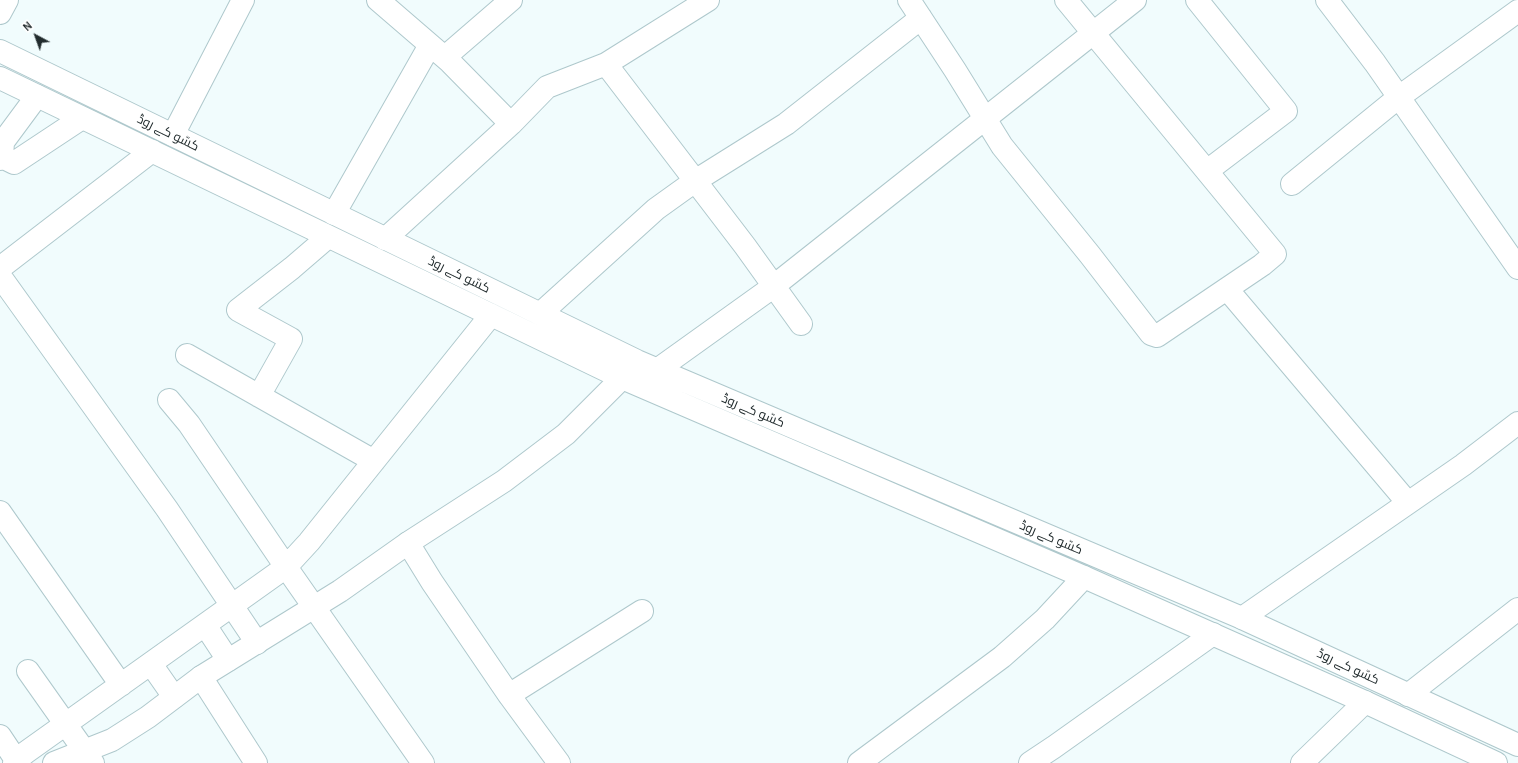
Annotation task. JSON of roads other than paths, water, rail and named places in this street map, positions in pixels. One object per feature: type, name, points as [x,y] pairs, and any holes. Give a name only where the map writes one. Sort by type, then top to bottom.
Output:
[{"type":"street","points":[[0,12],[7,0]]},
{"type":"street","points":[[173,135],[243,0]]},
{"type":"street","points":[[378,0],[437,51],[511,124]]},
{"type":"street","points":[[334,214],[437,51],[511,0]]},
{"type":"street","points":[[385,239],[511,124],[547,87],[606,64],[708,0]]},
{"type":"street","points":[[909,0],[1002,146],[1090,255],[1151,334],[1157,336],[1262,265],[1275,254],[1066,0]]},
{"type":"street","points":[[657,370],[774,286],[1135,0]]},
{"type":"street","points":[[1197,0],[1286,111],[1207,171]]},
{"type":"street","points":[[1327,0],[1400,97],[1518,268]]},
{"type":"street","points":[[1292,184],[1400,97],[1518,11]]},
{"type":"street","points":[[540,314],[656,209],[695,181],[786,124],[921,18]]},
{"type":"street","name":"کسّو کے روڈ","points":[[0,51],[657,370],[1242,618],[1518,745]]},
{"type":"street","points":[[606,64],[801,324]]},
{"type":"street","name":"کسّو کے روڈ","points":[[0,78],[622,378],[1084,577],[1365,702],[1494,763]]},
{"type":"street","points":[[37,96],[3,142],[1,158],[14,163],[82,118]]},
{"type":"street","points":[[0,268],[152,151]]},
{"type":"street","points":[[259,396],[291,339],[238,310],[292,268],[328,237]]},
{"type":"street","points":[[0,276],[167,509],[257,642]]},
{"type":"street","points":[[1227,289],[1408,504]]},
{"type":"street","points":[[0,736],[16,762],[25,753],[286,567],[309,542],[491,315]]},
{"type":"street","points":[[187,355],[374,462]]},
{"type":"street","points":[[54,763],[89,757],[148,717],[201,677],[340,591],[408,543],[504,481],[566,434],[622,378]]},
{"type":"street","points":[[169,400],[189,424],[286,567],[423,763]]},
{"type":"street","points":[[1242,618],[1408,504],[1463,465],[1518,423]]},
{"type":"street","points":[[0,512],[121,685]]},
{"type":"street","points":[[408,543],[432,582],[509,695],[559,763]]},
{"type":"street","points":[[859,763],[1002,657],[1045,619],[1084,577]]},
{"type":"street","points":[[1408,694],[1518,609]]},
{"type":"street","points":[[509,695],[642,611]]},
{"type":"street","points":[[205,625],[228,660]]},
{"type":"street","points":[[1030,763],[1059,755],[1213,634]]},
{"type":"street","points":[[151,664],[174,697]]},
{"type":"street","points":[[28,671],[89,757]]},
{"type":"street","points":[[201,677],[256,763]]},
{"type":"street","points":[[1302,763],[1365,702]]}]
